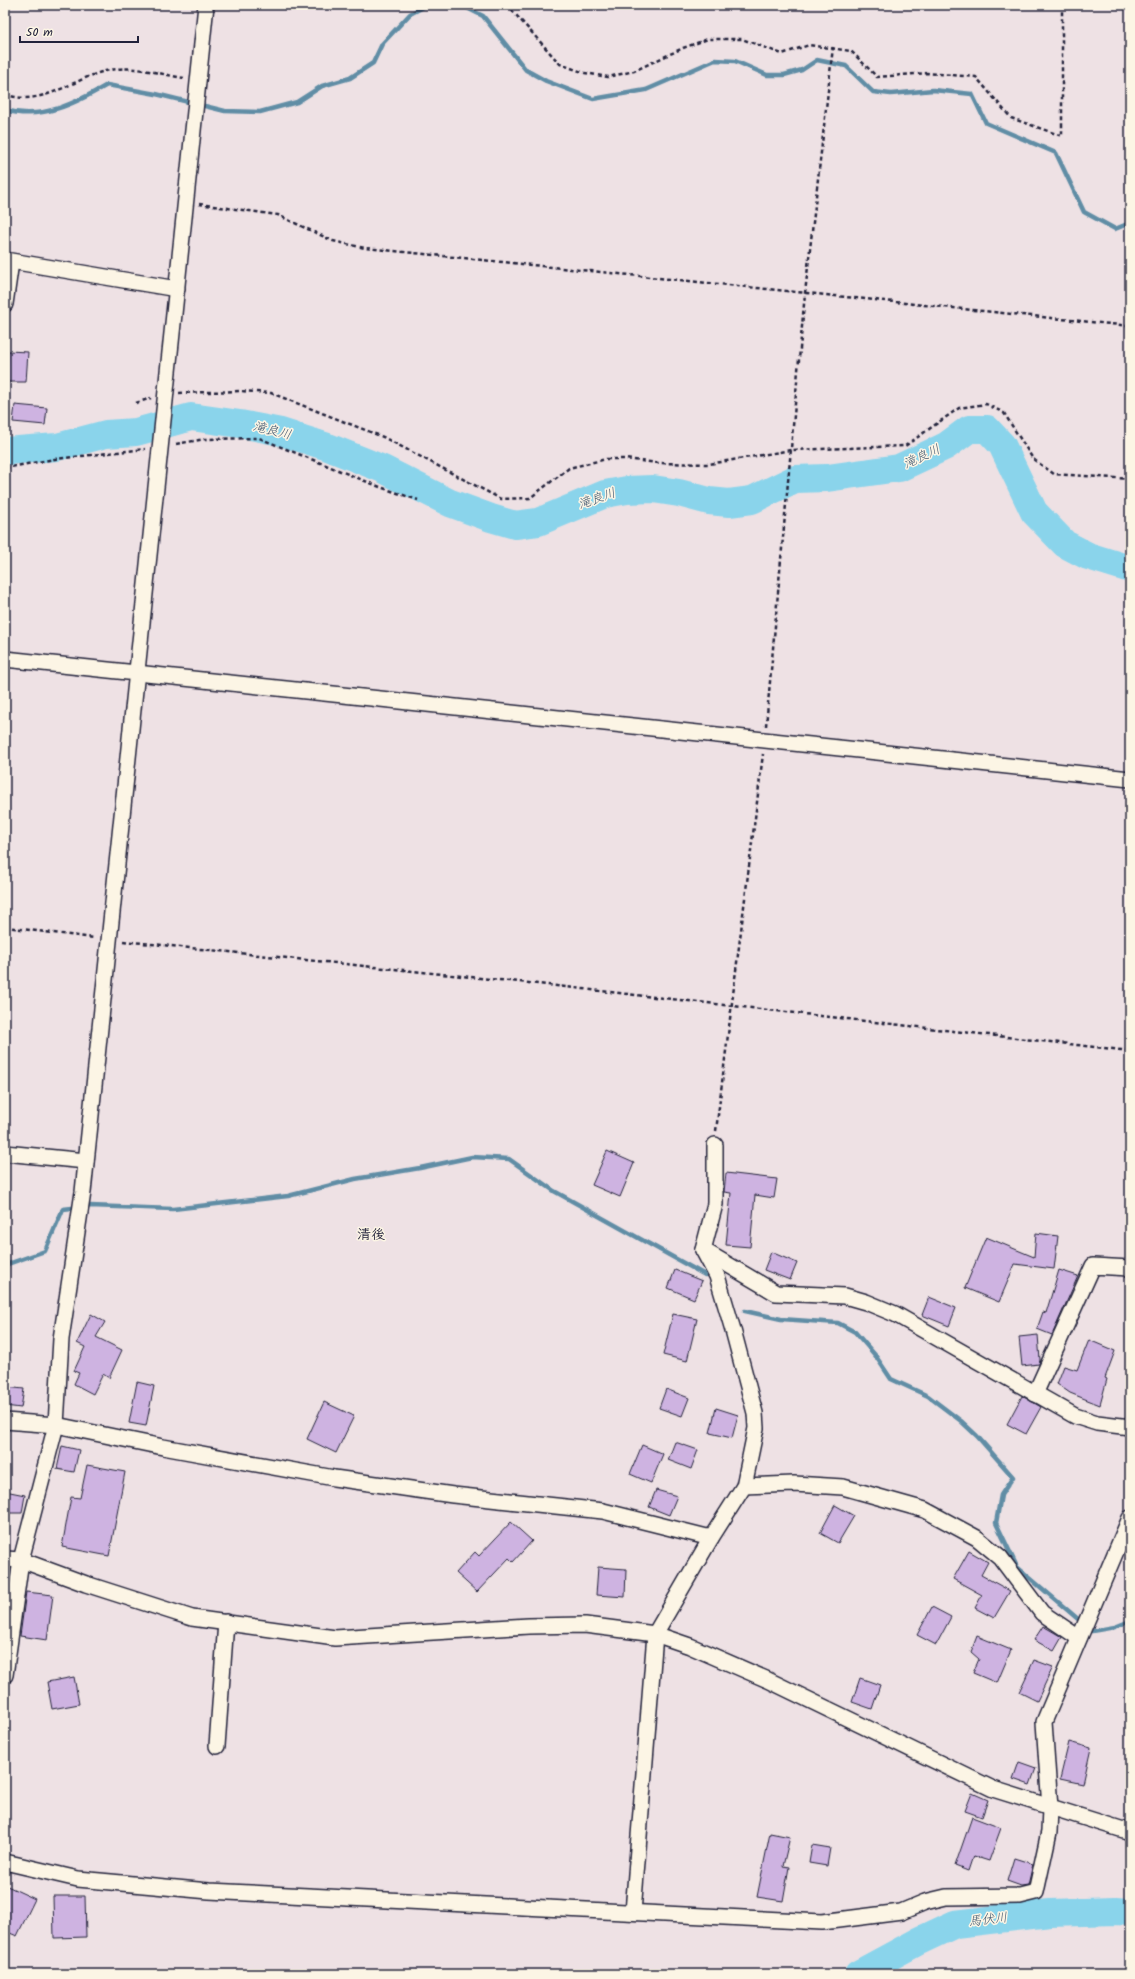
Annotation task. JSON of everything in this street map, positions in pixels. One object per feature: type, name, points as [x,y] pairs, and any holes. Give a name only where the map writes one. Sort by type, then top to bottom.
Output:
[{"type":"street","points":[[5,1675],[21,1560],[56,1425],[62,1339],[83,1192],[206,5]]},
{"type":"street","points":[[5,304],[8,261],[177,289]]},
{"type":"street","points":[[5,660],[1130,779]]},
{"type":"street","points":[[634,1912],[655,1634],[711,1538],[744,1486],[756,1428],[755,1413],[723,1295],[717,1276],[704,1250],[715,1204],[715,1145]]},
{"type":"street","points":[[5,1153],[86,1161]]},
{"type":"street","points":[[704,1250],[776,1293],[845,1296],[866,1302],[895,1314],[1075,1416],[1097,1423],[1130,1427]]},
{"type":"street","points":[[1035,1394],[1093,1266],[1130,1268]]},
{"type":"street","points":[[5,1421],[56,1425],[163,1447],[334,1478],[453,1495],[603,1511],[711,1538]]},
{"type":"street","points":[[744,1486],[794,1484],[842,1487],[924,1510],[977,1538],[1000,1557],[1042,1613],[1079,1638]]},
{"type":"street","points":[[5,1862],[78,1879],[209,1891],[822,1922],[901,1912],[925,1902],[946,1897],[1020,1896],[1036,1892],[1050,1832],[1050,1808],[1044,1722],[1130,1518]]},
{"type":"street","points":[[5,1559],[21,1560],[86,1584],[192,1618],[335,1638],[529,1626],[585,1625],[655,1634],[690,1646],[768,1680],[993,1788],[1050,1808],[1130,1832]]},
{"type":"street","points":[[217,1746],[226,1622]]},
{"type":"path","points":[[507,5],[560,64],[585,73],[608,77],[634,71],[683,48],[708,39],[742,39],[782,54],[809,45],[833,47],[851,51],[877,77],[927,73],[976,77],[1011,118],[1062,136],[1062,5]]},
{"type":"path","points":[[715,1145],[764,740],[805,293],[833,47]]},
{"type":"path","points":[[5,94],[11,96],[40,96],[59,91],[105,71],[118,68],[198,88]]},
{"type":"path","points":[[185,202],[278,215],[333,242],[365,248],[1130,326]]},
{"type":"path","points":[[136,403],[166,398],[240,391],[271,393],[383,437],[501,500],[530,498],[569,468],[606,459],[625,459],[658,463],[709,464],[791,450],[905,446],[959,408],[986,404],[1004,413],[1033,459],[1054,474],[1130,480]]},
{"type":"path","points":[[5,468],[55,459],[160,444],[205,439],[259,438],[380,487],[418,500]]},
{"type":"path","points":[[5,927],[109,940],[548,985],[1130,1051]]},
{"type":"building","points":[[8,351],[28,352],[26,382],[7,382]]},
{"type":"building","points":[[15,405],[47,408],[45,425],[13,422]]},
{"type":"building","points":[[607,1151],[634,1163],[620,1197],[592,1185]]},
{"type":"building","points":[[726,1173],[777,1179],[774,1198],[755,1195],[750,1247],[726,1245],[731,1193],[724,1192]]},
{"type":"building","points":[[1036,1233],[1058,1236],[1054,1269],[1015,1264],[999,1302],[965,1288],[986,1237],[1034,1257]]},
{"type":"building","points":[[771,1252],[797,1263],[790,1280],[764,1270]]},
{"type":"building","points":[[675,1270],[702,1281],[694,1299],[668,1288]]},
{"type":"building","points":[[1059,1270],[1078,1276],[1052,1335],[1037,1329],[1043,1312],[1046,1313]]},
{"type":"building","points":[[929,1297],[956,1308],[949,1326],[922,1315]]},
{"type":"building","points":[[91,1314],[105,1322],[96,1337],[122,1350],[109,1378],[103,1374],[93,1394],[74,1384],[79,1373],[74,1371],[85,1347],[77,1343]]},
{"type":"building","points":[[673,1314],[697,1319],[687,1361],[663,1355]]},
{"type":"building","points":[[1038,1335],[1039,1364],[1022,1366],[1019,1337]]},
{"type":"building","points":[[1089,1340],[1115,1351],[1105,1378],[1107,1379],[1100,1405],[1070,1393],[1057,1384],[1064,1366],[1077,1370]]},
{"type":"building","points":[[137,1382],[154,1386],[146,1426],[129,1423]]},
{"type":"building","points":[[5,1387],[24,1389],[21,1408],[5,1406]]},
{"type":"building","points":[[666,1389],[689,1398],[682,1416],[659,1408]]},
{"type":"building","points":[[1022,1396],[1041,1407],[1026,1434],[1007,1424]]},
{"type":"building","points":[[324,1402],[354,1416],[336,1453],[307,1439]]},
{"type":"building","points":[[716,1408],[738,1415],[732,1438],[710,1433]]},
{"type":"building","points":[[675,1442],[698,1450],[691,1469],[668,1460]]},
{"type":"building","points":[[642,1445],[663,1454],[651,1483],[630,1474]]},
{"type":"building","points":[[62,1446],[79,1450],[74,1472],[57,1469]]},
{"type":"building","points":[[87,1465],[125,1472],[109,1556],[62,1547],[71,1497],[80,1498]]},
{"type":"building","points":[[656,1490],[677,1496],[669,1515],[649,1507]]},
{"type":"building","points":[[5,1491],[25,1495],[22,1513],[5,1513]]},
{"type":"building","points":[[835,1505],[854,1516],[838,1543],[820,1533]]},
{"type":"building","points":[[511,1522],[532,1541],[513,1562],[509,1558],[477,1592],[456,1573],[475,1552],[479,1556]]},
{"type":"building","points":[[969,1551],[988,1562],[981,1575],[1010,1591],[994,1618],[975,1608],[982,1595],[953,1579]]},
{"type":"building","points":[[598,1567],[626,1569],[625,1597],[596,1595]]},
{"type":"building","points":[[26,1592],[53,1595],[47,1640],[20,1636]]},
{"type":"building","points":[[932,1607],[951,1617],[936,1645],[917,1635]]},
{"type":"building","points":[[1043,1626],[1062,1637],[1054,1651],[1034,1640]]},
{"type":"building","points":[[977,1636],[1011,1650],[997,1683],[973,1673],[979,1659],[971,1652]]},
{"type":"building","points":[[1034,1660],[1053,1667],[1037,1701],[1019,1692]]},
{"type":"building","points":[[74,1677],[79,1704],[52,1709],[47,1682]]},
{"type":"building","points":[[860,1678],[880,1685],[872,1709],[852,1702]]},
{"type":"building","points":[[1069,1742],[1091,1748],[1083,1784],[1060,1779]]},
{"type":"building","points":[[1019,1762],[1036,1768],[1030,1785],[1013,1779]]},
{"type":"building","points":[[972,1793],[988,1800],[982,1817],[965,1811]]},
{"type":"building","points":[[972,1817],[1001,1828],[989,1861],[973,1856],[968,1871],[955,1866]]},
{"type":"building","points":[[770,1833],[790,1837],[783,1866],[789,1867],[783,1901],[757,1897]]},
{"type":"building","points":[[812,1845],[830,1848],[827,1866],[809,1863]]},
{"type":"building","points":[[1014,1858],[1033,1864],[1028,1885],[1021,1886],[1007,1881]]},
{"type":"building","points":[[5,1885],[35,1899],[17,1936],[5,1931]]},
{"type":"building","points":[[53,1896],[85,1896],[86,1937],[54,1938]]},
{"type":"waterway","points":[[5,110],[18,113],[45,112],[71,104],[107,85],[156,94],[225,111],[260,112],[297,102],[322,86],[350,78],[373,63],[382,44],[410,14],[427,5]]},
{"type":"waterway","points":[[453,5],[465,7],[483,16],[526,70],[546,81],[593,99],[646,90],[715,60],[735,61],[767,75],[784,75],[802,70],[817,60],[846,66],[873,92],[891,94],[933,90],[972,94],[986,123],[1056,153],[1084,212],[1115,229],[1130,223]]},
{"type":"waterway","name":"滝良川","points":[[5,451],[57,447],[106,434],[136,432],[191,417],[240,424],[281,432],[328,447],[383,469],[450,503],[515,525],[538,522],[605,494],[627,490],[653,489],[679,493],[709,501],[729,503],[752,500],[795,479],[827,478],[899,468],[946,446],[969,429],[987,429],[1002,445],[1034,512],[1065,544],[1088,556],[1130,569]]},
{"type":"waterway","points":[[5,1265],[45,1251],[63,1209],[90,1206],[173,1209],[288,1196],[355,1179],[420,1168],[472,1157],[509,1159],[554,1191],[705,1275]]},
{"type":"waterway","points":[[745,1311],[781,1319],[838,1323],[855,1332],[875,1355],[891,1379],[928,1396],[961,1421],[977,1436],[1013,1477],[1001,1495],[996,1523],[1017,1567],[1092,1631],[1115,1627],[1130,1621]]},
{"type":"waterway","name":"馬伏川","points":[[858,1974],[919,1941],[955,1924],[1050,1913],[1130,1912]]},
{"type":"district","name":"清後","points":[[371,1235]]}]
